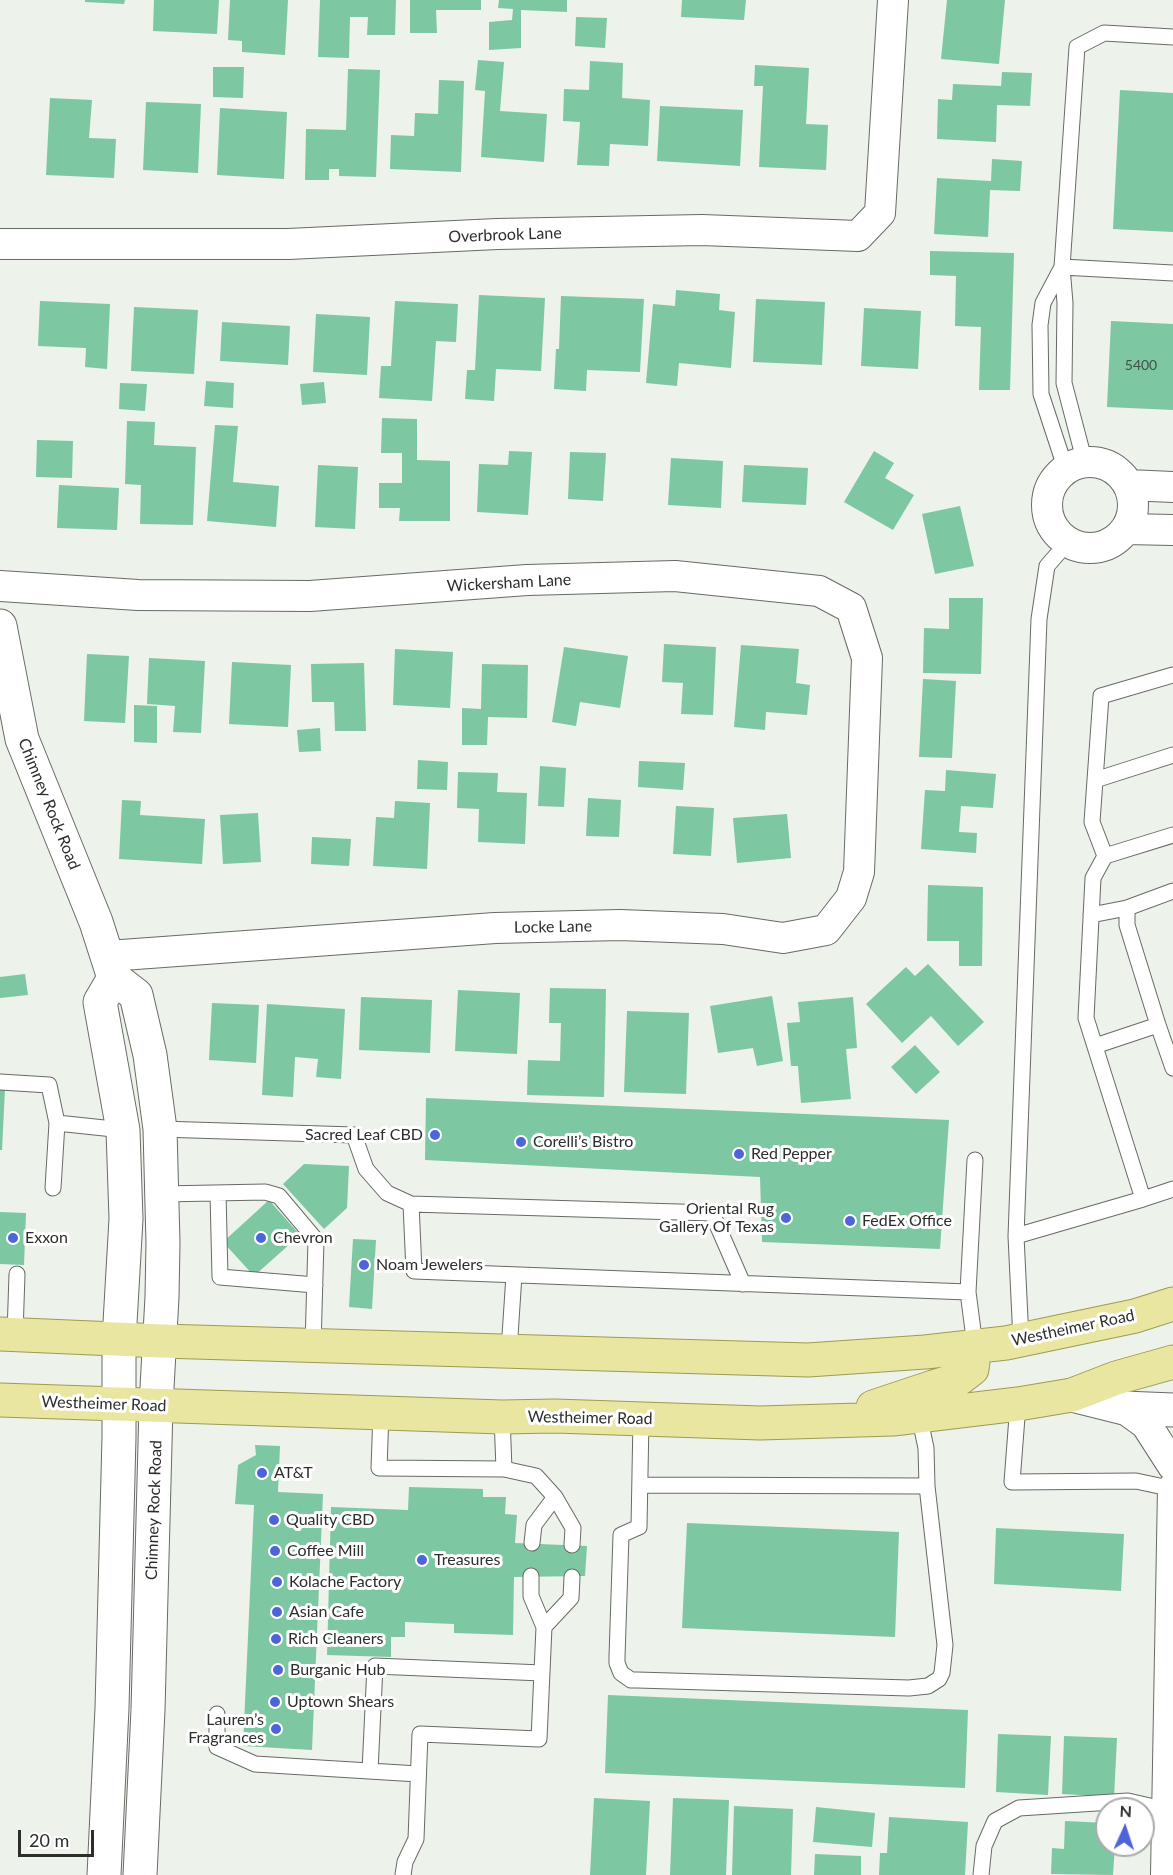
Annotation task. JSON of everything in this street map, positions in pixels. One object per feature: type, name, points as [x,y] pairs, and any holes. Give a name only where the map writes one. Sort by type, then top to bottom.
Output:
[{"type":"main road","name":"Chimney Rock Road","points":[[0,626],[22,739],[96,922],[111,967],[136,995],[150,1055],[159,1129],[163,1243],[148,1710],[140,1875]]},
{"type":"main road","points":[[104,1875],[112,1708],[118,1340],[126,1219],[123,1130],[100,1002],[111,967]]},
{"type":"main road","points":[[123,1130],[159,1129]]},
{"type":"main road","name":"Westheimer Road","points":[[8,1334],[118,1340],[808,1360],[925,1352],[1020,1340],[1135,1316],[1173,1304]]},
{"type":"main road","points":[[835,1420],[959,1380],[972,1369],[975,1346]]},
{"type":"main road","name":"Westheimer Road","points":[[0,1400],[502,1417],[555,1416],[760,1423],[893,1419],[1072,1395],[1116,1378],[1173,1362]]},
{"type":"main road","points":[[1072,1395],[1124,1408],[1173,1410]]},
{"type":"street","name":"Overbrook Lane","points":[[0,244],[288,244],[497,234],[702,230],[858,236],[880,213],[893,0]]},
{"type":"street","points":[[1098,464],[1110,468],[1128,485],[1132,495],[1131,518],[1126,529],[1117,539],[1106,545],[1093,548],[1080,547],[1068,542],[1057,532],[1050,520],[1047,507],[1049,492],[1056,480],[1076,466],[1098,464]]},
{"type":"street","points":[[1128,485],[1173,487]]},
{"type":"street","points":[[1126,529],[1173,531]]},
{"type":"street","name":"Wickersham Lane","points":[[0,586],[138,595],[310,596],[527,580],[675,576],[819,591],[851,608],[867,658],[863,768]]},
{"type":"street","name":"Locke Lane","points":[[111,967],[495,928],[620,925],[723,929],[783,938],[826,930],[851,898],[859,872],[863,768]]},
{"type":"street","points":[[1124,1408],[1146,1424],[1173,1466]]},
{"type":"street","points":[[1166,1875],[1173,1488]]},
{"type":"lane","points":[[1076,466],[1064,383],[1065,303],[1062,267],[1077,47],[1104,33],[1173,37]]},
{"type":"lane","points":[[1062,267],[1173,273]]},
{"type":"lane","points":[[1062,267],[1043,303],[1040,325],[1041,394],[1076,466]]},
{"type":"lane","points":[[1020,1340],[1016,1236],[1039,619],[1047,566],[1068,542]]},
{"type":"lane","points":[[1105,856],[1092,822],[1101,696],[1173,675]]},
{"type":"lane","points":[[1095,780],[1173,755]]},
{"type":"lane","points":[[1143,1199],[1086,1018],[1093,878],[1105,856],[1173,835]]},
{"type":"lane","points":[[1091,915],[1127,908],[1173,891]]},
{"type":"lane","points":[[1127,908],[1127,925],[1173,1068]]},
{"type":"lane","points":[[1095,1046],[1158,1025]]},
{"type":"lane","points":[[0,1082],[49,1085],[57,1123],[53,1188]]},
{"type":"lane","points":[[57,1123],[123,1130]]},
{"type":"lane","points":[[159,1129],[354,1134],[366,1169],[387,1193],[411,1204],[712,1212],[743,1284]]},
{"type":"lane","points":[[975,1160],[968,1292],[975,1346]]},
{"type":"lane","points":[[1016,1236],[1173,1189]]},
{"type":"lane","points":[[162,1194],[266,1192],[279,1196],[316,1240],[313,1346]]},
{"type":"lane","points":[[218,1193],[220,1277],[315,1285]]},
{"type":"lane","points":[[411,1204],[414,1271],[968,1292]]},
{"type":"lane","points":[[8,1334],[17,1274]]},
{"type":"lane","points":[[509,1351],[514,1275]]},
{"type":"lane","points":[[1018,1404],[1012,1482],[1136,1480],[1173,1488]]},
{"type":"lane","points":[[381,1413],[379,1468],[504,1469],[536,1476],[555,1497],[573,1528],[572,1545]]},
{"type":"lane","points":[[641,1419],[639,1527],[621,1535],[617,1657],[619,1668],[626,1677],[637,1680],[909,1688],[932,1684],[941,1677],[945,1645],[927,1486],[926,1448],[920,1415]]},
{"type":"lane","points":[[502,1417],[504,1469]]},
{"type":"lane","points":[[640,1485],[927,1486]]},
{"type":"lane","points":[[532,1543],[534,1525],[555,1497]]},
{"type":"lane","points":[[404,1875],[405,1862],[416,1839],[420,1734],[539,1739],[544,1627],[531,1596],[531,1576]]},
{"type":"lane","points":[[544,1627],[571,1598],[572,1577]]},
{"type":"lane","points":[[370,1771],[375,1666],[542,1673]]},
{"type":"lane","points":[[217,1714],[217,1747],[255,1764],[418,1774]]},
{"type":"lane","points":[[981,1875],[984,1846],[995,1821],[1019,1808],[1128,1801],[1167,1810]]},
{"type":"building","points":[[85,0],[125,0],[124,4],[85,2]]},
{"type":"building","points":[[154,0],[219,0],[217,34],[153,31]]},
{"type":"building","points":[[230,0],[288,0],[285,55],[242,52],[242,41],[228,40]]},
{"type":"building","points":[[320,0],[396,0],[395,35],[367,35],[368,17],[350,17],[349,58],[318,57]]},
{"type":"building","points":[[410,0],[481,0],[481,10],[436,10],[437,33],[410,33]]},
{"type":"building","points":[[499,0],[567,0],[567,12],[521,10],[521,48],[489,50],[489,22],[512,20],[513,9],[498,8]]},
{"type":"building","points":[[682,0],[746,0],[744,20],[681,17]]},
{"type":"building","points":[[947,0],[1005,0],[999,64],[941,59]]},
{"type":"building","points":[[576,17],[607,18],[605,48],[575,46]]},
{"type":"building","points":[[478,60],[504,62],[500,111],[547,114],[544,162],[481,157],[485,91],[475,90]]},
{"type":"building","points":[[590,61],[623,63],[622,98],[650,100],[648,146],[610,144],[609,166],[577,165],[580,122],[563,121],[564,89],[589,90]]},
{"type":"building","points":[[755,65],[809,68],[806,124],[828,125],[826,170],[759,167],[763,86],[754,86]]},
{"type":"building","points":[[213,67],[244,67],[243,98],[213,97]]},
{"type":"building","points":[[348,69],[380,70],[376,177],[339,176],[339,169],[329,169],[329,180],[305,180],[306,129],[346,130]]},
{"type":"building","points":[[1002,72],[1032,73],[1030,106],[997,105],[996,142],[937,139],[938,99],[952,100],[953,84],[1001,86]]},
{"type":"building","points":[[439,80],[464,81],[461,172],[390,169],[391,135],[414,136],[415,113],[438,114]]},
{"type":"building","points":[[1120,90],[1173,93],[1173,232],[1113,229]]},
{"type":"building","points":[[50,98],[92,100],[89,138],[116,139],[114,178],[46,175]]},
{"type":"building","points":[[146,102],[201,104],[198,173],[143,170]]},
{"type":"building","points":[[660,106],[743,110],[740,166],[657,161]]},
{"type":"building","points":[[220,108],[287,112],[284,179],[217,175]]},
{"type":"building","points":[[992,159],[1022,161],[1020,191],[990,190],[988,237],[934,234],[937,178],[991,181]]},
{"type":"building","points":[[930,251],[1014,253],[1010,390],[979,390],[981,327],[955,326],[956,276],[930,275]]},
{"type":"building","points":[[676,290],[720,294],[719,310],[735,312],[731,368],[679,363],[677,386],[646,383],[653,304],[675,306]]},
{"type":"building","points":[[479,295],[545,298],[541,371],[496,369],[494,401],[465,399],[467,370],[475,370]]},
{"type":"building","points":[[561,296],[644,299],[640,372],[587,370],[586,391],[554,389],[556,349],[559,349]]},
{"type":"building","points":[[756,299],[825,302],[822,365],[753,362]]},
{"type":"building","points":[[40,301],[110,304],[107,369],[85,367],[86,348],[38,346]]},
{"type":"building","points":[[395,301],[458,304],[456,342],[436,341],[432,401],[379,398],[381,366],[391,366]]},
{"type":"building","points":[[134,307],[198,310],[194,374],[131,371]]},
{"type":"building","points":[[864,308],[921,311],[918,369],[861,366]]},
{"type":"building","points":[[316,314],[370,317],[367,375],[313,372]]},
{"type":"building","points":[[1111,321],[1173,324],[1173,410],[1107,407]]},
{"type":"building","points":[[222,322],[290,326],[288,365],[220,361]]},
{"type":"building","points":[[206,381],[234,383],[233,408],[204,406]]},
{"type":"building","points":[[324,382],[326,403],[302,405],[300,384]]},
{"type":"building","points":[[120,383],[147,384],[145,411],[119,409]]},
{"type":"building","points":[[382,418],[417,419],[417,460],[450,461],[450,521],[399,521],[400,508],[379,508],[379,483],[402,483],[402,453],[381,453]]},
{"type":"building","points":[[127,421],[155,422],[154,445],[196,447],[193,525],[140,524],[141,485],[125,484]]},
{"type":"building","points":[[215,425],[238,426],[233,482],[279,486],[276,527],[207,521]]},
{"type":"building","points":[[37,440],[73,441],[72,478],[36,477]]},
{"type":"building","points":[[509,451],[532,452],[528,515],[477,512],[479,464],[508,465]]},
{"type":"building","points":[[874,451],[894,463],[885,478],[914,495],[893,530],[844,502]]},
{"type":"building","points":[[570,452],[606,453],[603,501],[568,499]]},
{"type":"building","points":[[671,458],[723,461],[721,508],[668,505]]},
{"type":"building","points":[[318,465],[358,467],[355,529],[315,527]]},
{"type":"building","points":[[744,465],[808,468],[806,505],[742,502]]},
{"type":"building","points":[[59,485],[119,488],[117,530],[57,528]]},
{"type":"building","points":[[960,506],[974,566],[935,574],[922,514]]},
{"type":"building","points":[[949,598],[983,598],[981,674],[923,673],[924,628],[949,629]]},
{"type":"building","points":[[664,644],[716,647],[713,715],[681,714],[683,683],[662,682]]},
{"type":"building","points":[[741,645],[799,649],[796,683],[810,685],[807,715],[766,712],[765,730],[734,727]]},
{"type":"building","points":[[564,647],[628,656],[620,708],[580,702],[576,726],[552,722]]},
{"type":"building","points":[[395,649],[453,652],[450,708],[393,705]]},
{"type":"building","points":[[87,654],[129,656],[125,723],[84,721]]},
{"type":"building","points":[[149,658],[205,661],[201,733],[173,732],[175,706],[147,704]]},
{"type":"building","points":[[232,662],[291,665],[288,727],[229,724]]},
{"type":"building","points":[[364,663],[366,731],[335,731],[334,702],[312,702],[311,664]]},
{"type":"building","points":[[482,664],[528,665],[527,718],[488,717],[487,745],[462,745],[462,708],[481,709]]},
{"type":"building","points":[[923,679],[956,681],[952,758],[919,757]]},
{"type":"building","points":[[134,705],[157,706],[157,743],[134,742]]},
{"type":"building","points":[[320,728],[321,751],[299,752],[297,730]]},
{"type":"building","points":[[418,760],[448,762],[447,790],[417,789]]},
{"type":"building","points":[[639,761],[685,763],[683,790],[638,787]]},
{"type":"building","points":[[540,766],[566,768],[564,807],[538,806]]},
{"type":"building","points":[[946,770],[996,774],[993,808],[961,806],[959,832],[977,833],[976,853],[921,849],[925,790],[945,791]]},
{"type":"building","points":[[458,772],[498,773],[497,792],[527,793],[525,844],[478,842],[479,809],[457,808]]},
{"type":"building","points":[[588,798],[621,800],[619,837],[586,836]]},
{"type":"building","points":[[122,800],[141,801],[140,815],[205,819],[202,864],[119,859]]},
{"type":"building","points":[[395,801],[430,803],[427,869],[373,866],[376,817],[394,818]]},
{"type":"building","points":[[676,806],[714,808],[711,856],[673,854]]},
{"type":"building","points":[[258,813],[261,862],[223,864],[220,815]]},
{"type":"building","points":[[787,814],[791,858],[737,863],[733,818]]},
{"type":"building","points":[[312,837],[351,839],[349,866],[311,864]]},
{"type":"building","points":[[928,885],[983,887],[982,966],[959,966],[959,941],[927,941]]},
{"type":"building","points":[[928,964],[984,1022],[958,1046],[931,1016],[902,1043],[866,1004],[906,967],[915,976]]},
{"type":"building","points":[[25,974],[28,995],[0,998],[0,977]]},
{"type":"building","points":[[550,988],[606,989],[604,1097],[527,1095],[528,1060],[560,1061],[561,1023],[549,1023]]},
{"type":"building","points":[[458,990],[520,993],[517,1054],[455,1051]]},
{"type":"building","points":[[772,996],[783,1061],[757,1066],[753,1048],[718,1053],[710,1006]]},
{"type":"building","points":[[361,997],[432,1000],[430,1053],[359,1050]]},
{"type":"building","points":[[853,997],[857,1048],[846,1049],[851,1099],[801,1103],[798,1066],[791,1066],[787,1023],[800,1022],[798,1002]]},
{"type":"building","points":[[212,1003],[259,1005],[256,1063],[209,1060]]},
{"type":"building","points":[[267,1004],[345,1009],[341,1079],[316,1077],[318,1059],[295,1057],[293,1097],[262,1095]]},
{"type":"building","points":[[627,1011],[689,1013],[686,1094],[624,1092]]},
{"type":"building","points":[[915,1045],[940,1072],[916,1094],[891,1067]]},
{"type":"building","points":[[0,1089],[5,1089],[2,1150],[0,1150]]},
{"type":"building","points":[[426,1098],[949,1120],[940,1249],[762,1242],[760,1177],[425,1160]]},
{"type":"building","points":[[304,1164],[349,1166],[347,1208],[324,1229],[283,1184]]},
{"type":"building","name":"Chevron","points":[[269,1200],[300,1235],[254,1276],[223,1242]]},
{"type":"building","name":"Exxon","points":[[0,1212],[26,1213],[24,1265],[0,1264]]},
{"type":"building","points":[[353,1239],[376,1240],[372,1309],[349,1307]]},
{"type":"building","points":[[255,1445],[280,1446],[278,1492],[323,1494],[312,1750],[243,1746],[254,1505],[235,1504],[238,1465],[256,1455]]},
{"type":"building","name":"Treasures","points":[[409,1487],[483,1489],[483,1497],[506,1497],[505,1514],[517,1515],[515,1543],[587,1546],[585,1576],[514,1577],[513,1635],[454,1633],[454,1624],[405,1622],[405,1637],[391,1637],[391,1657],[327,1655],[331,1507],[408,1510]]},
{"type":"building","points":[[687,1523],[899,1532],[895,1637],[682,1628]]},
{"type":"building","points":[[996,1528],[1124,1534],[1121,1591],[994,1584]]},
{"type":"building","points":[[608,1695],[968,1710],[965,1788],[605,1773]]},
{"type":"building","points":[[998,1734],[1051,1736],[1048,1795],[996,1792]]},
{"type":"building","points":[[1064,1736],[1117,1738],[1114,1797],[1062,1794]]},
{"type":"building","points":[[594,1798],[650,1801],[646,1875],[590,1875]]},
{"type":"building","points":[[673,1798],[729,1800],[726,1875],[670,1875]]},
{"type":"building","points":[[734,1806],[793,1809],[791,1875],[732,1875]]},
{"type":"building","points":[[816,1807],[875,1813],[872,1847],[813,1842]]},
{"type":"building","points":[[889,1817],[968,1822],[965,1875],[879,1875],[880,1853],[887,1853]]},
{"type":"building","points":[[1065,1821],[1095,1822],[1095,1857],[1114,1857],[1113,1875],[1051,1874],[1052,1848],[1064,1849]]},
{"type":"building","points":[[815,1854],[861,1856],[861,1875],[814,1875]]},
{"type":"place","name":"Sacred Leaf CBD","points":[[435,1135]]},
{"type":"place","name":"Corelli’s Bistro","points":[[521,1142]]},
{"type":"place","name":"Red Pepper","points":[[739,1154]]},
{"type":"place","name":"Oriental Rug Gallery Of Texas","points":[[786,1218]]},
{"type":"place","name":"FedEx Office","points":[[850,1221]]},
{"type":"place","name":"Exxon","points":[[13,1238]]},
{"type":"place","name":"Chevron","points":[[261,1238]]},
{"type":"place","name":"Noam Jewelers","points":[[364,1265]]},
{"type":"place","name":"AT&T","points":[[262,1473]]},
{"type":"place","name":"Quality CBD","points":[[274,1520]]},
{"type":"place","name":"Coffee Mill","points":[[275,1551]]},
{"type":"place","name":"Treasures","points":[[422,1560]]},
{"type":"place","name":"Kolache Factory","points":[[277,1582]]},
{"type":"place","name":"Asian Cafe","points":[[277,1612]]},
{"type":"place","name":"Rich Cleaners","points":[[276,1639]]},
{"type":"place","name":"Burganic Hub","points":[[278,1670]]},
{"type":"place","name":"Uptown Shears","points":[[275,1702]]},
{"type":"place","name":"Lauren’s Fragrances","points":[[276,1729]]}]
